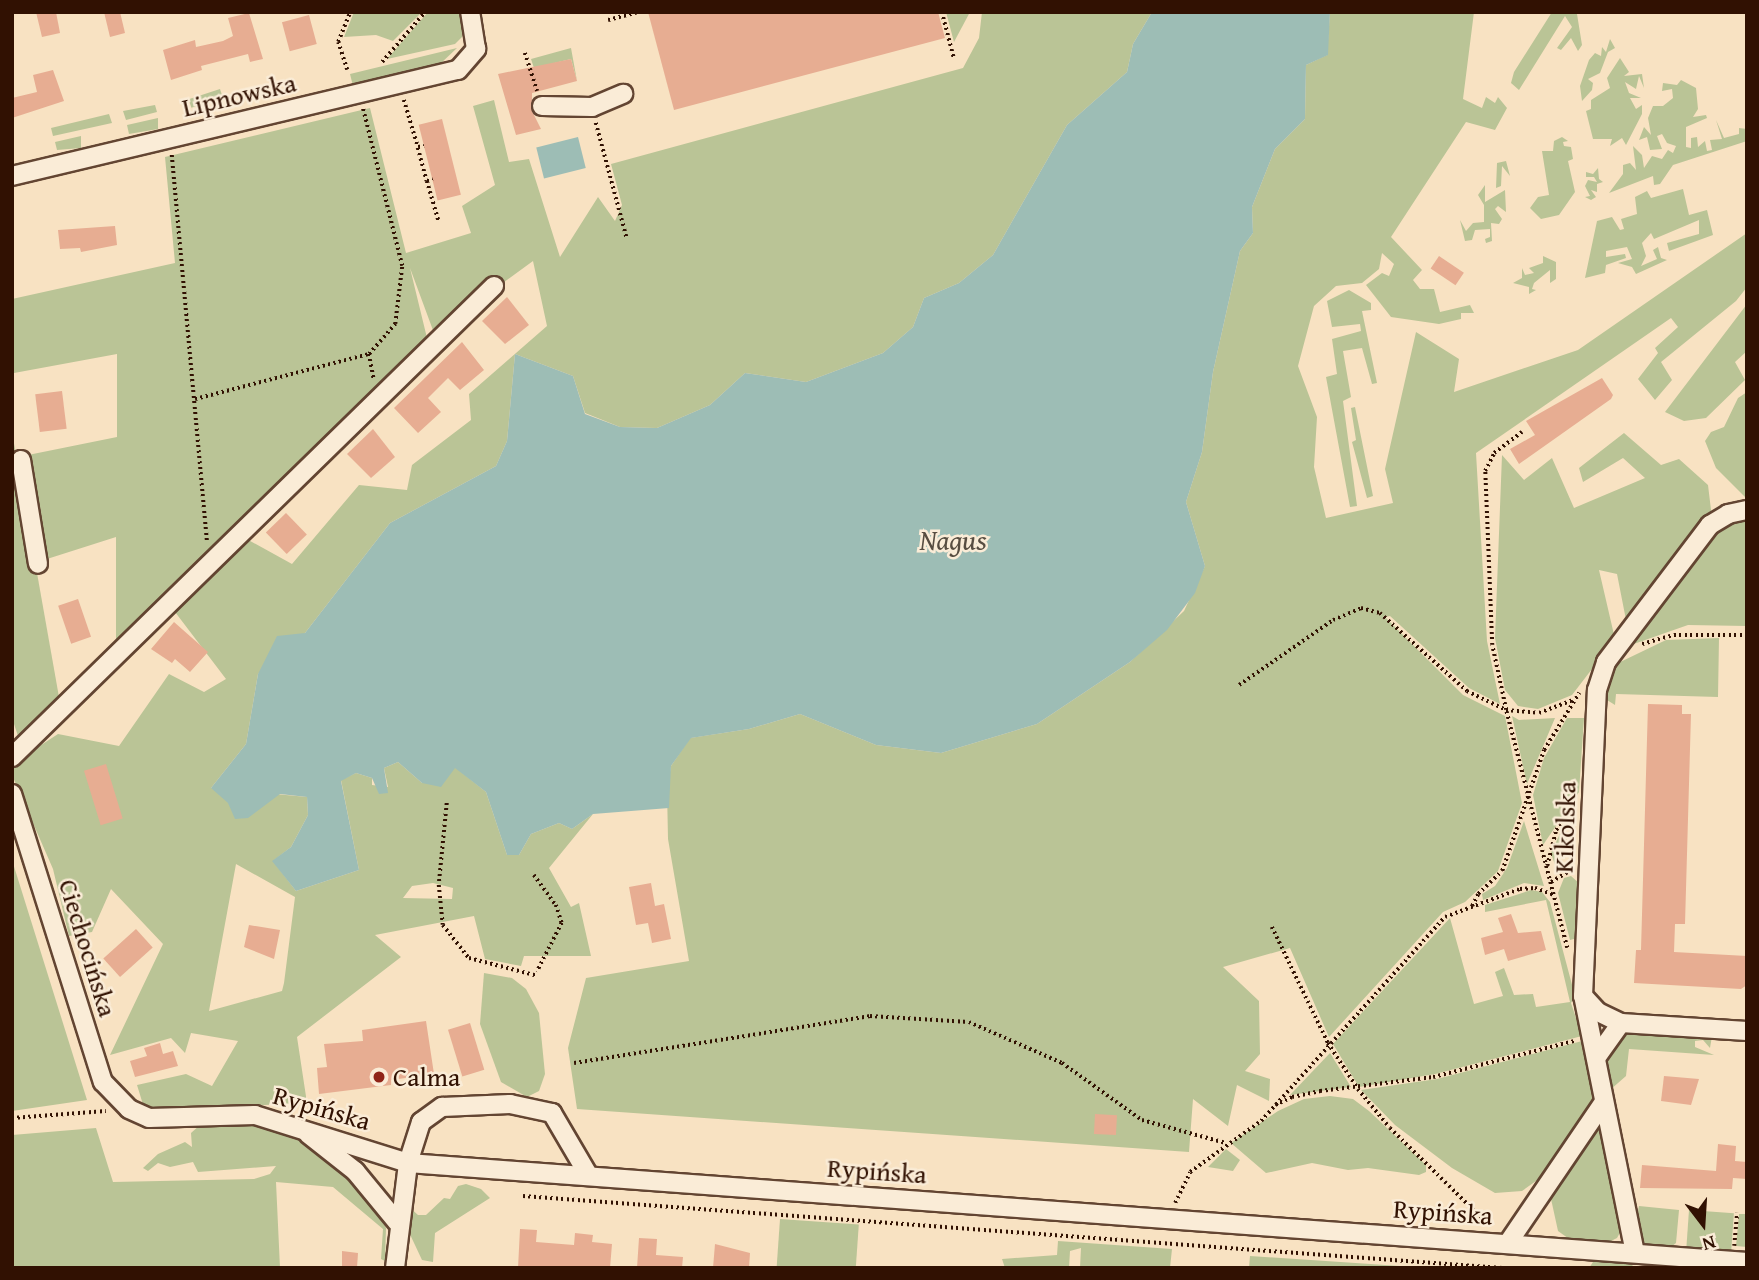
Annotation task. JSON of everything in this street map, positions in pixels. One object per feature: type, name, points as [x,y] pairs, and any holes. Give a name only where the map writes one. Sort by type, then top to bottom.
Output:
[{"type":"street","name":"Lipnowska","points":[[12,176],[458,70],[473,57],[477,44],[470,12]]},
{"type":"street","points":[[542,106],[592,107],[623,94]]},
{"type":"street","points":[[12,757],[494,286]]},
{"type":"street","points":[[21,460],[38,565]]},
{"type":"street","points":[[1610,657],[1710,525],[1728,514],[1747,510]]},
{"type":"street","name":"Kikolska","points":[[1610,657],[1597,690],[1583,996],[1635,1253]]},
{"type":"street","name":"Ciechocińska","points":[[12,794],[103,1082],[130,1109]]},
{"type":"street","points":[[1583,996],[1606,1018],[1621,1023],[1747,1031]]},
{"type":"street","points":[[1596,1058],[1621,1023]]},
{"type":"street","points":[[1508,1243],[1604,1102]]},
{"type":"street","points":[[395,1268],[397,1222],[408,1163],[421,1122],[442,1107],[510,1104],[552,1113],[589,1176]]},
{"type":"street","name":"Rypińska","points":[[130,1109],[149,1118],[255,1115],[408,1163],[1747,1262]]},
{"type":"street","points":[[298,1127],[355,1171],[397,1222]]},
{"type":"path","points":[[347,70],[338,42],[350,12]]},
{"type":"path","points":[[382,62],[425,12]]},
{"type":"path","points":[[608,20],[638,12]]},
{"type":"path","points":[[942,12],[954,58]]},
{"type":"path","points":[[525,53],[542,106]]},
{"type":"path","points":[[402,91],[439,222]]},
{"type":"path","points":[[195,399],[369,354],[395,324],[402,266],[361,101]]},
{"type":"path","points":[[592,107],[627,239]]},
{"type":"path","points":[[171,146],[209,565]]},
{"type":"path","points":[[418,147],[424,146]]},
{"type":"path","points":[[427,181],[433,179]]},
{"type":"path","points":[[369,354],[378,399]]},
{"type":"path","points":[[1522,432],[1494,453],[1485,471],[1492,645],[1526,798],[1571,959]]},
{"type":"path","points":[[1239,685],[1333,620],[1361,608],[1380,613],[1467,691],[1506,710],[1539,713],[1573,700]]},
{"type":"path","points":[[1610,657],[1674,635],[1747,635]]},
{"type":"path","points":[[1472,906],[1478,894],[1502,871],[1550,737],[1581,691]]},
{"type":"path","points":[[1547,872],[1556,830],[1591,793]]},
{"type":"path","points":[[447,803],[439,885],[443,925],[469,958],[538,974],[562,923],[556,905],[534,875]]},
{"type":"path","points":[[1550,883],[1566,871],[1590,865]]},
{"type":"path","points":[[1167,1218],[1190,1172],[1226,1143],[1261,1121],[1328,1043],[1445,917],[1520,888],[1535,888],[1554,895]]},
{"type":"path","points":[[1272,927],[1328,1043],[1358,1089],[1390,1128],[1508,1243]]},
{"type":"path","points":[[574,1063],[870,1016],[969,1022],[1062,1063],[1142,1120],[1226,1143]]},
{"type":"path","points":[[1270,1108],[1292,1097],[1433,1077],[1590,1037]]},
{"type":"path","points":[[12,1118],[130,1109]]},
{"type":"path","points":[[523,1196],[1502,1268]]},
{"type":"path","points":[[1737,1213],[1734,1249],[1747,1250]]},
{"type":"green space","points":[[354,12],[422,12],[393,41],[376,35],[344,37]]},
{"type":"green space","points":[[428,12],[462,12],[462,37],[455,44],[387,59]]},
{"type":"green space","points":[[946,12],[970,12],[954,42]]},
{"type":"green space","points":[[982,12],[1152,12],[1133,44],[1127,72],[1067,125],[993,255],[959,283],[924,298],[913,327],[883,353],[806,382],[745,373],[710,405],[657,428],[620,427],[585,413],[573,376],[515,354],[507,441],[496,466],[390,523],[305,633],[258,674],[246,744],[211,788],[307,797],[308,815],[291,847],[273,861],[296,891],[359,870],[341,780],[356,773],[372,778],[372,785],[388,787],[384,768],[398,762],[422,783],[446,776],[455,767],[486,792],[507,855],[519,855],[531,834],[559,823],[572,829],[593,814],[549,868],[571,907],[579,903],[591,956],[524,956],[521,966],[485,959],[474,916],[375,935],[401,957],[297,1037],[307,1103],[145,1111],[137,1085],[186,1074],[212,1086],[238,1041],[191,1033],[185,1053],[171,1038],[110,1055],[163,944],[111,889],[92,932],[69,936],[53,869],[12,775],[12,764],[58,734],[119,746],[169,674],[204,692],[226,679],[172,608],[243,537],[292,564],[359,485],[407,490],[412,465],[471,420],[469,394],[547,326],[533,261],[434,333],[410,268],[427,338],[116,644],[116,537],[47,559],[44,539],[36,529],[28,455],[117,437],[117,354],[14,373],[12,299],[175,263],[165,157],[370,108],[406,253],[471,233],[462,206],[495,185],[473,106],[494,100],[509,162],[529,159],[560,257],[598,197],[615,221],[622,205],[611,164],[963,68],[979,38]],"holes":[[[236,864],[295,897],[284,983],[282,991],[209,1011]],[[433,883],[453,888],[452,899],[403,898],[412,886]]]},
{"type":"green space","points":[[1330,12],[1474,12],[1463,99],[1482,108],[1486,97],[1495,103],[1498,97],[1507,108],[1495,130],[1466,122],[1391,237],[1422,270],[1413,280],[1420,289],[1434,289],[1440,312],[1470,305],[1474,313],[1461,313],[1461,319],[1439,324],[1391,317],[1366,285],[1382,273],[1389,276],[1394,264],[1382,253],[1379,269],[1362,283],[1336,286],[1314,306],[1298,366],[1317,417],[1314,467],[1326,518],[1393,503],[1385,469],[1416,332],[1459,359],[1454,392],[1578,350],[1747,233],[1747,287],[1736,301],[1661,362],[1672,380],[1655,400],[1638,379],[1658,353],[1655,348],[1678,327],[1671,318],[1476,453],[1487,641],[1500,704],[1469,688],[1390,616],[1385,617],[1463,695],[1505,716],[1522,803],[1498,871],[1465,902],[1443,912],[1329,1037],[1290,948],[1223,967],[1259,1001],[1260,1054],[1245,1071],[1270,1079],[1269,1101],[1237,1085],[1228,1126],[1193,1099],[1189,1152],[577,1109],[568,1048],[586,978],[689,961],[668,839],[667,790],[671,766],[690,738],[749,729],[800,714],[876,745],[941,753],[1037,724],[1130,662],[1184,611],[1205,566],[1186,502],[1202,452],[1213,372],[1240,251],[1253,233],[1252,207],[1275,149],[1305,119],[1306,65],[1327,55]]},
{"type":"green space","points":[[1552,12],[1577,14],[1582,45],[1578,51],[1571,38],[1561,50],[1557,48],[1572,27],[1565,16],[1519,90],[1511,83],[1514,72]]},
{"type":"green space","points":[[1610,39],[1615,48],[1608,52],[1600,73],[1588,79],[1593,83],[1592,90],[1582,101],[1580,86],[1589,60],[1595,53],[1601,56],[1602,47],[1606,52]]},
{"type":"green space","points":[[457,48],[438,66],[353,86],[350,74]]},
{"type":"green space","points":[[571,48],[577,81],[571,59],[534,68],[531,59]]},
{"type":"green space","points":[[1620,58],[1629,72],[1624,76],[1642,74],[1644,88],[1639,76],[1636,89],[1625,82],[1629,93],[1641,98],[1630,98],[1636,109],[1642,105],[1642,114],[1626,145],[1622,138],[1610,146],[1612,139],[1593,139],[1586,111],[1591,109],[1591,100],[1610,88],[1607,78]]},
{"type":"green space","points":[[1681,80],[1696,88],[1698,109],[1693,117],[1706,115],[1707,118],[1686,127],[1686,147],[1691,148],[1691,138],[1697,137],[1698,147],[1705,141],[1707,151],[1712,150],[1710,140],[1722,139],[1716,120],[1724,138],[1739,134],[1739,128],[1747,129],[1747,141],[1673,165],[1660,184],[1654,185],[1653,176],[1609,193],[1623,174],[1623,165],[1630,163],[1636,170],[1633,146],[1642,155],[1644,168],[1652,156],[1662,159],[1668,150],[1673,153],[1676,146],[1667,143],[1662,134],[1657,136],[1662,149],[1650,150],[1647,137],[1639,140],[1644,127],[1651,135],[1648,118],[1653,106],[1663,106],[1673,98],[1672,89],[1662,91],[1663,83],[1677,85]]},
{"type":"green space","points":[[220,89],[223,98],[191,108],[189,99]]},
{"type":"green space","points":[[155,105],[157,112],[126,120],[123,111]]},
{"type":"green space","points":[[109,114],[112,123],[53,136],[51,128]]},
{"type":"green space","points":[[158,118],[158,129],[129,134],[127,125]]},
{"type":"green space","points":[[81,136],[81,148],[57,150],[55,142]]},
{"type":"green space","points":[[1562,137],[1568,141],[1563,142],[1564,146],[1571,147],[1573,159],[1568,161],[1575,192],[1559,215],[1541,219],[1530,208],[1538,197],[1549,195],[1542,151],[1553,151],[1554,141]]},
{"type":"green space","points":[[1506,161],[1510,176],[1502,166],[1501,186],[1496,188],[1497,163]]},
{"type":"green space","points":[[1598,168],[1599,179],[1603,182],[1597,184],[1597,192],[1591,190],[1596,197],[1591,200],[1585,197],[1590,196],[1585,186],[1588,180],[1597,182],[1594,177],[1586,177],[1586,172],[1593,174]]},
{"type":"green space","points":[[1485,185],[1485,202],[1505,190],[1506,212],[1498,206],[1495,209],[1502,219],[1499,224],[1491,223],[1492,241],[1486,243],[1485,239],[1490,237],[1490,229],[1475,230],[1472,240],[1465,241],[1460,220],[1466,231],[1473,223],[1484,222],[1484,205],[1478,195]]},
{"type":"green space","points":[[1683,189],[1689,215],[1707,210],[1713,235],[1669,251],[1667,243],[1699,234],[1699,220],[1654,239],[1651,233],[1642,243],[1646,256],[1641,266],[1657,259],[1653,250],[1658,247],[1661,258],[1667,260],[1636,274],[1632,267],[1618,263],[1632,259],[1627,247],[1606,251],[1606,257],[1625,254],[1626,258],[1606,265],[1605,273],[1585,278],[1597,221],[1612,217],[1620,230],[1624,229],[1621,219],[1637,214],[1635,197],[1647,191],[1651,198]]},
{"type":"green space","points":[[1543,256],[1556,262],[1556,279],[1550,283],[1550,270],[1534,283],[1532,289],[1536,290],[1529,294],[1529,287],[1513,283],[1522,278],[1522,268],[1525,275],[1534,273],[1529,268],[1543,263]]},
{"type":"green space","points":[[1349,290],[1371,303],[1371,310],[1362,311],[1377,383],[1372,384],[1362,348],[1343,351],[1351,397],[1343,401],[1357,506],[1350,507],[1326,377],[1337,374],[1332,339],[1361,331],[1360,324],[1332,327],[1327,301]]},
{"type":"green space","points":[[1747,304],[1747,351],[1735,362],[1745,380],[1706,418],[1684,421],[1665,412]]},
{"type":"green space","points":[[1747,392],[1747,499],[1716,468],[1705,441],[1711,432],[1724,427],[1738,398]]},
{"type":"green space","points":[[1355,407],[1373,496],[1367,498],[1352,442],[1356,440],[1351,408]]},
{"type":"green space","points":[[12,432],[59,697],[19,739],[12,718]]},
{"type":"green space","points":[[1624,433],[1661,465],[1679,459],[1708,485],[1712,518],[1696,525],[1627,625],[1617,574],[1599,570],[1615,639],[1572,695],[1538,709],[1518,706],[1505,690],[1495,638],[1502,455],[1524,480],[1552,458],[1574,508],[1645,478],[1623,458],[1583,482],[1579,468]]},
{"type":"green space","points":[[1747,518],[1747,626],[1688,625],[1628,646],[1712,531]]},
{"type":"green space","points":[[1719,638],[1718,697],[1616,694],[1615,705],[1607,700],[1605,683],[1614,665],[1666,640]]},
{"type":"green space","points":[[1512,716],[1519,720],[1555,718],[1527,784]]},
{"type":"green space","points":[[1567,718],[1584,718],[1579,792],[1543,845],[1533,795],[1544,758]]},
{"type":"green space","points":[[1524,821],[1544,886],[1524,883],[1483,900],[1482,894],[1495,886],[1507,868]]},
{"type":"green space","points":[[1563,827],[1568,843],[1556,868],[1551,853]]},
{"type":"green space","points":[[12,860],[87,1100],[12,1111]]},
{"type":"green space","points":[[1571,876],[1580,884],[1581,937],[1570,940],[1558,893],[1564,878]]},
{"type":"green space","points":[[1531,890],[1542,892],[1550,902],[1575,996],[1571,1003],[1582,1036],[1435,1074],[1359,1087],[1333,1044],[1450,918],[1474,1004],[1503,996],[1495,972],[1504,968],[1514,995],[1533,994],[1536,1007],[1570,1002],[1546,900],[1485,912],[1485,905]]},
{"type":"green space","points":[[484,973],[512,978],[526,989],[539,1013],[545,1074],[539,1091],[527,1097],[501,1082],[480,1024]]},
{"type":"green space","points":[[1622,1032],[1712,1036],[1710,1048],[1703,1040],[1695,1041],[1695,1047],[1714,1055],[1629,1049],[1626,1076],[1610,1090],[1603,1063],[1615,1034]]},
{"type":"green space","points":[[1586,1040],[1594,1102],[1543,1176],[1522,1191],[1495,1193],[1452,1168],[1395,1125],[1361,1090],[1437,1079]]},
{"type":"green space","points":[[1330,1053],[1351,1087],[1290,1095]]},
{"type":"green space","points":[[1330,1096],[1353,1099],[1369,1111],[1426,1165],[1426,1172],[1419,1175],[1368,1168],[1348,1170],[1312,1163],[1266,1173],[1231,1143],[1278,1111],[1304,1099]]},
{"type":"green space","points":[[244,1120],[307,1141],[376,1203],[386,1228],[385,1261],[381,1259],[383,1229],[333,1187],[276,1182],[280,1268],[12,1268],[12,1135],[96,1128],[113,1182],[254,1179],[270,1174],[276,1166],[198,1172],[193,1162],[170,1167],[158,1163],[148,1171],[143,1168],[158,1154],[185,1142],[192,1147],[191,1133],[200,1125]]},
{"type":"green space","points":[[1602,1120],[1622,1229],[1617,1238],[1607,1243],[1572,1241],[1558,1231],[1551,1199],[1556,1184]]},
{"type":"green space","points":[[1226,1149],[1240,1160],[1233,1171],[1208,1167]]},
{"type":"green space","points":[[466,1184],[481,1189],[490,1198],[435,1233],[433,1262],[422,1260],[407,1228],[407,1205],[418,1215],[426,1215],[444,1198],[450,1199],[458,1186]]},
{"type":"green space","points":[[1639,1206],[1679,1210],[1676,1243],[1671,1247],[1644,1244],[1635,1225]]},
{"type":"green space","points":[[1689,1210],[1734,1213],[1731,1251],[1686,1248]]},
{"type":"green space","points":[[1739,1214],[1747,1214],[1747,1247],[1736,1246]]},
{"type":"green space","points":[[780,1219],[859,1225],[856,1268],[777,1268]]},
{"type":"green space","points":[[1058,1241],[1172,1249],[1170,1268],[1080,1268],[1081,1248],[1070,1251],[1069,1268],[1005,1268],[1002,1259],[1057,1255]]},
{"type":"green space","points":[[1250,1256],[1400,1266],[1413,1267],[1249,1268]]},
{"type":"green space","points":[[1595,1259],[1631,1263],[1634,1268],[1589,1268]]},
{"type":"water","name":"Nagus","points":[[1152,12],[1330,12],[1328,55],[1306,65],[1305,119],[1275,149],[1252,207],[1253,233],[1240,251],[1213,372],[1202,452],[1186,502],[1205,566],[1195,593],[1167,630],[1130,662],[1037,724],[941,753],[876,745],[800,714],[749,729],[691,738],[671,766],[669,808],[593,814],[572,829],[559,823],[531,834],[519,855],[507,855],[486,792],[455,768],[441,787],[422,783],[398,762],[384,768],[388,793],[379,794],[372,778],[356,773],[341,781],[359,870],[296,891],[272,861],[291,847],[308,815],[307,797],[280,794],[248,818],[235,819],[228,803],[211,788],[246,744],[258,674],[277,636],[305,633],[390,523],[496,466],[507,441],[515,354],[573,376],[585,414],[620,427],[657,428],[710,405],[745,373],[806,382],[883,353],[913,327],[924,298],[959,283],[993,255],[1067,125],[1127,72],[1133,44]]},
{"type":"water","points":[[578,137],[586,168],[544,178],[536,147]]},
{"type":"building","points":[[36,12],[56,12],[60,33],[42,37]]},
{"type":"building","points":[[104,12],[120,12],[125,33],[110,37]]},
{"type":"building","points":[[648,12],[938,12],[945,38],[674,110]]},
{"type":"building","points":[[249,13],[263,59],[250,62],[248,54],[201,66],[202,70],[171,80],[163,50],[195,40],[196,47],[223,41],[233,36],[228,18]]},
{"type":"building","points":[[309,15],[317,44],[290,51],[282,22]]},
{"type":"building","points":[[571,59],[577,81],[532,93],[532,111],[541,129],[516,135],[498,74]]},
{"type":"building","points":[[53,70],[64,101],[12,118],[12,98],[37,92],[33,75]]},
{"type":"building","points":[[442,119],[461,195],[438,200],[419,125]]},
{"type":"building","points":[[115,226],[117,245],[81,252],[80,248],[60,249],[58,230]]},
{"type":"building","points":[[1439,256],[1464,273],[1455,285],[1431,268]]},
{"type":"building","points":[[507,297],[529,325],[505,344],[482,321]]},
{"type":"building","points":[[462,342],[484,370],[460,390],[448,378],[428,398],[441,412],[418,433],[394,408]]},
{"type":"building","points":[[1602,378],[1613,395],[1611,399],[1519,464],[1510,449],[1535,435],[1526,421]]},
{"type":"building","points":[[62,391],[67,429],[40,432],[35,394]]},
{"type":"building","points":[[373,429],[395,457],[371,478],[347,454]]},
{"type":"building","points":[[286,513],[307,535],[287,554],[266,532]]},
{"type":"building","points":[[78,599],[91,637],[71,644],[58,606]]},
{"type":"building","points":[[174,622],[208,652],[190,672],[175,659],[172,663],[151,649]]},
{"type":"building","points":[[1648,704],[1682,705],[1682,714],[1691,714],[1685,924],[1675,924],[1674,952],[1747,956],[1747,985],[1741,989],[1634,983],[1636,950],[1641,950]]},
{"type":"building","points":[[106,764],[123,819],[101,825],[84,771]]},
{"type":"building","points":[[651,883],[655,906],[664,904],[671,939],[652,943],[648,923],[636,925],[629,887]]},
{"type":"building","points":[[1511,914],[1518,933],[1541,931],[1546,950],[1508,961],[1504,949],[1485,955],[1481,938],[1503,932],[1498,918]]},
{"type":"building","points":[[249,925],[280,930],[274,959],[244,947]]},
{"type":"building","points":[[136,929],[153,948],[120,977],[103,958]]},
{"type":"building","points":[[426,1021],[434,1074],[391,1080],[391,1085],[319,1094],[317,1068],[327,1067],[324,1044],[363,1041],[362,1030]]},
{"type":"building","points":[[470,1023],[484,1070],[462,1077],[448,1030]]},
{"type":"building","points":[[160,1043],[163,1054],[173,1051],[178,1066],[135,1077],[130,1061],[147,1056],[144,1048]]},
{"type":"building","points":[[1664,1076],[1699,1079],[1691,1105],[1661,1101]]},
{"type":"building","points":[[1095,1114],[1117,1115],[1116,1135],[1094,1134]]},
{"type":"building","points":[[1718,1144],[1736,1146],[1735,1161],[1747,1162],[1747,1179],[1733,1178],[1732,1189],[1640,1188],[1642,1165],[1716,1171]]},
{"type":"building","points":[[520,1229],[537,1230],[536,1242],[574,1245],[575,1233],[593,1235],[592,1242],[612,1244],[610,1268],[518,1268]]},
{"type":"building","points":[[639,1238],[657,1239],[656,1255],[683,1257],[682,1268],[637,1268]]},
{"type":"building","points":[[715,1244],[750,1253],[749,1268],[713,1268]]},
{"type":"building","points":[[342,1251],[358,1253],[357,1268],[342,1268]]},
{"type":"place","name":"Calma","points":[[379,1077]]}]
